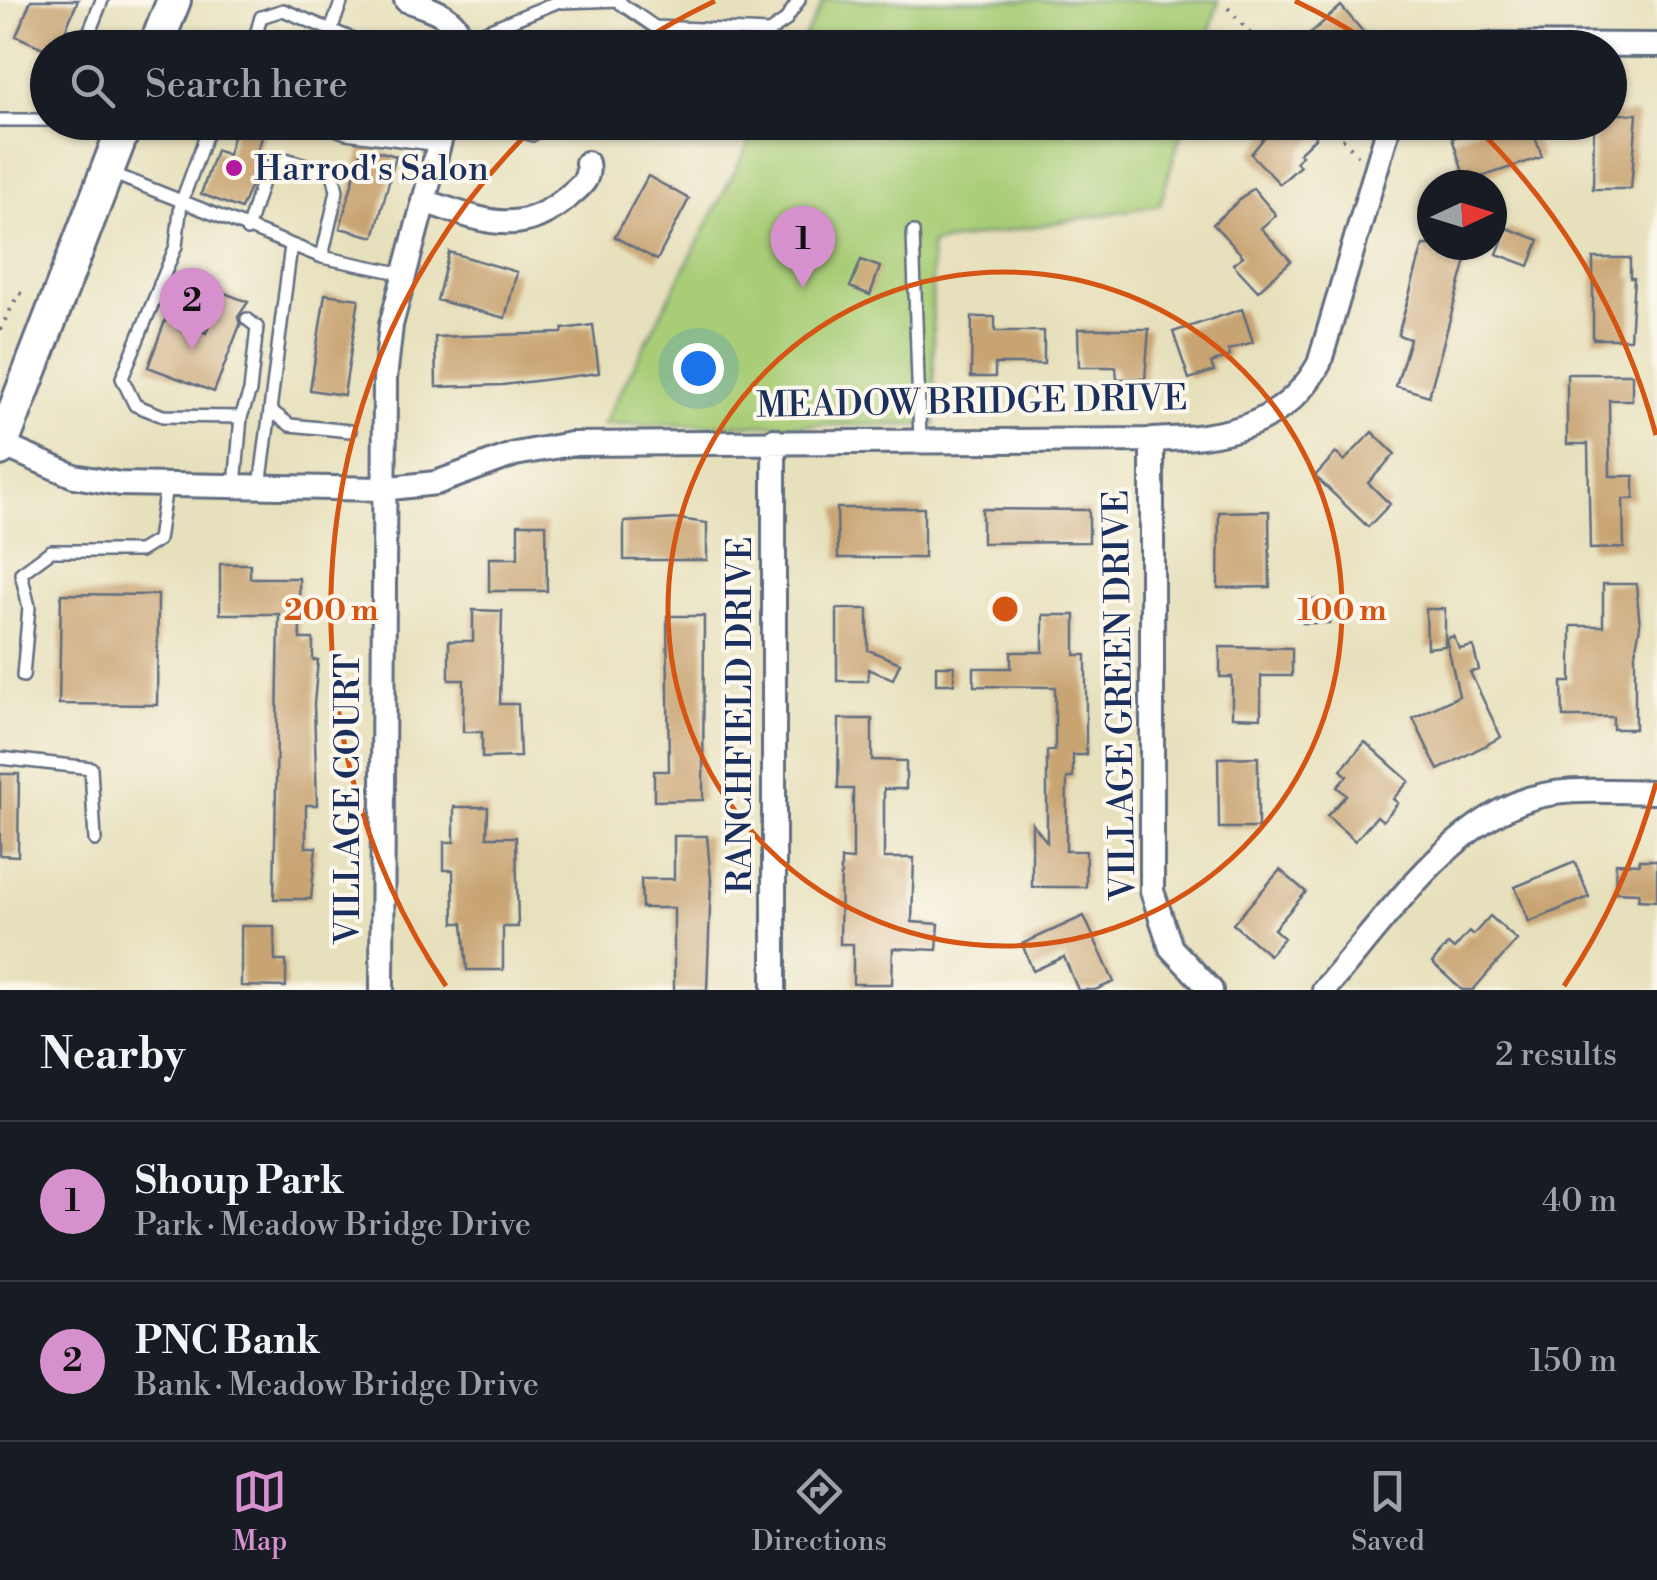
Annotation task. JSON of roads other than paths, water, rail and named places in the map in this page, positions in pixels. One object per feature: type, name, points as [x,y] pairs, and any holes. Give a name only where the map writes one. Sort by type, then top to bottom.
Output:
[{"type":"main road","points":[[163,30],[174,0]]},
{"type":"main road","points":[[0,446],[120,140]]},
{"type":"street","points":[[406,0],[448,18],[455,30]]},
{"type":"street","points":[[1627,45],[1657,45]]},
{"type":"street","name":"VILLAGE COURT","points":[[382,990],[384,379],[404,274],[440,140]]},
{"type":"street","name":"MEADOW BRIDGE DRIVE","points":[[0,446],[74,476],[120,484],[382,488],[436,482],[515,454],[566,445],[1210,438],[1243,430],[1295,398],[1316,370],[1328,342],[1385,140]]},
{"type":"street","points":[[424,201],[492,222],[526,222],[559,206],[584,183],[587,163]]},
{"type":"street","name":"RANCHFIELD DRIVE","points":[[774,440],[774,990]]},
{"type":"street","name":"VILLAGE GREEN DRIVE","points":[[1152,440],[1152,891],[1171,948],[1211,990]]},
{"type":"street","points":[[1324,990],[1463,833],[1520,802],[1540,797],[1657,792]]},
{"type":"lane","points":[[90,30],[102,0]]},
{"type":"lane","points":[[258,30],[262,17],[283,10],[331,30],[342,0]]},
{"type":"lane","points":[[772,30],[784,21],[799,0]]},
{"type":"lane","points":[[495,30],[562,1],[620,1],[655,27],[723,30]]},
{"type":"lane","points":[[0,120],[30,120]]},
{"type":"lane","points":[[204,140],[181,203],[176,246],[122,378],[135,405],[163,416],[240,416]]},
{"type":"lane","points":[[248,230],[266,169],[282,158],[332,172],[337,191],[322,257]]},
{"type":"lane","points":[[108,171],[290,246],[322,257],[404,274]]},
{"type":"lane","points":[[913,232],[920,440]]},
{"type":"lane","points":[[260,487],[290,246]]},
{"type":"lane","points":[[160,284],[211,303]]},
{"type":"lane","points":[[235,486],[240,416],[250,391],[257,327],[246,319]]},
{"type":"lane","points":[[270,410],[290,425],[350,431]]},
{"type":"lane","points":[[22,676],[28,607],[21,573],[50,552],[140,551],[158,540],[166,486]]},
{"type":"lane","points":[[0,758],[91,768],[95,840]]},
{"type":"place","name":"Harrod's Salon","points":[[234,168]]},
{"type":"place","name":"Shoup Park","points":[[803,288]]},
{"type":"place","name":"PNC Bank","points":[[192,350]]}]
